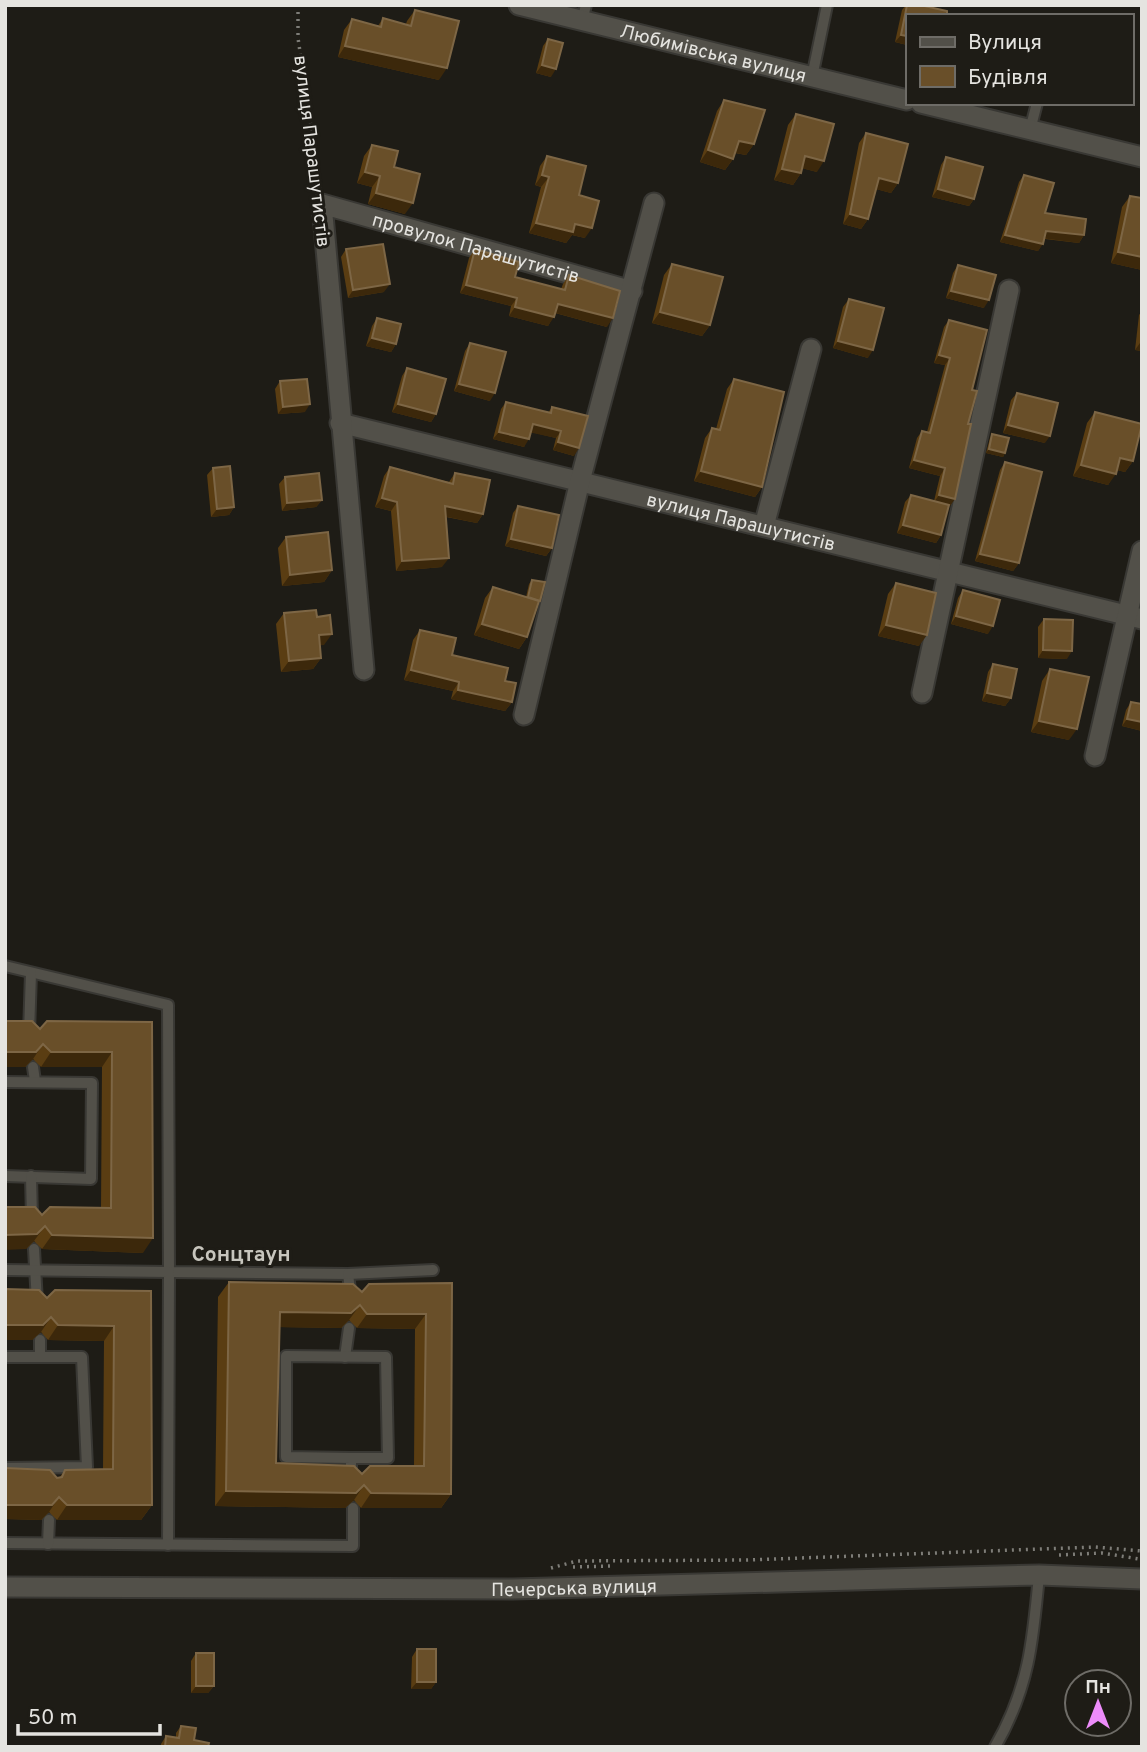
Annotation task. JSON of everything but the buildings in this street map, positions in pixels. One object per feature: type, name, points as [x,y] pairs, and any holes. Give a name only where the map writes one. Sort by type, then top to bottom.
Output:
[{"type":"street","name":"Любимівська вулиця","points":[[519,5],[584,13],[812,77],[906,100]]},
{"type":"street","points":[[929,105],[1142,157]]},
{"type":"street","points":[[524,715],[580,481],[654,203]]},
{"type":"street","name":"провулок Парашутистів","points":[[322,204],[632,291]]},
{"type":"street","name":"вулиця Парашутистів","points":[[322,204],[364,670]]},
{"type":"street","points":[[922,694],[1009,290]]},
{"type":"street","points":[[764,526],[810,349]]},
{"type":"street","name":"вулиця Парашутистів","points":[[340,423],[1135,617]]},
{"type":"street","points":[[1095,756],[1135,617],[1142,551]]},
{"type":"street","name":"Печерська вулиця","points":[[5,1587],[513,1589],[1039,1575],[1142,1579]]},
{"type":"lane","points":[[812,77],[827,5]]},
{"type":"lane","points":[[1030,130],[1036,105]]},
{"type":"lane","points":[[5,966],[167,1005],[168,1545]]},
{"type":"lane","points":[[29,1036],[31,973]]},
{"type":"lane","points":[[33,1067],[35,1081]]},
{"type":"lane","points":[[5,1082],[92,1083],[91,1179],[5,1176]]},
{"type":"lane","points":[[31,1176],[32,1222]]},
{"type":"lane","points":[[34,1249],[37,1305]]},
{"type":"lane","points":[[5,1270],[348,1274],[433,1270]]},
{"type":"lane","points":[[348,1274],[351,1299]]},
{"type":"lane","points":[[345,1357],[349,1328]]},
{"type":"lane","points":[[40,1340],[40,1356]]},
{"type":"lane","points":[[286,1356],[386,1357],[388,1458],[351,1458],[286,1457],[286,1356]]},
{"type":"lane","points":[[5,1357],[82,1357],[88,1467],[47,1472],[5,1468]]},
{"type":"lane","points":[[351,1458],[352,1481]]},
{"type":"lane","points":[[5,1543],[353,1546],[353,1508]]},
{"type":"lane","points":[[48,1544],[49,1520]]},
{"type":"lane","points":[[989,1747],[998,1743],[1017,1705],[1030,1662],[1039,1575]]},
{"type":"path","name":"вулиця Парашутистів","points":[[298,5],[298,38],[322,204]]},
{"type":"path","points":[[1142,1551],[1096,1547],[747,1560],[577,1561],[541,1573],[580,1566],[747,1565],[1102,1553],[1142,1559]]},
{"type":"district","name":"Сонцтаун","points":[[241,1254]]}]
